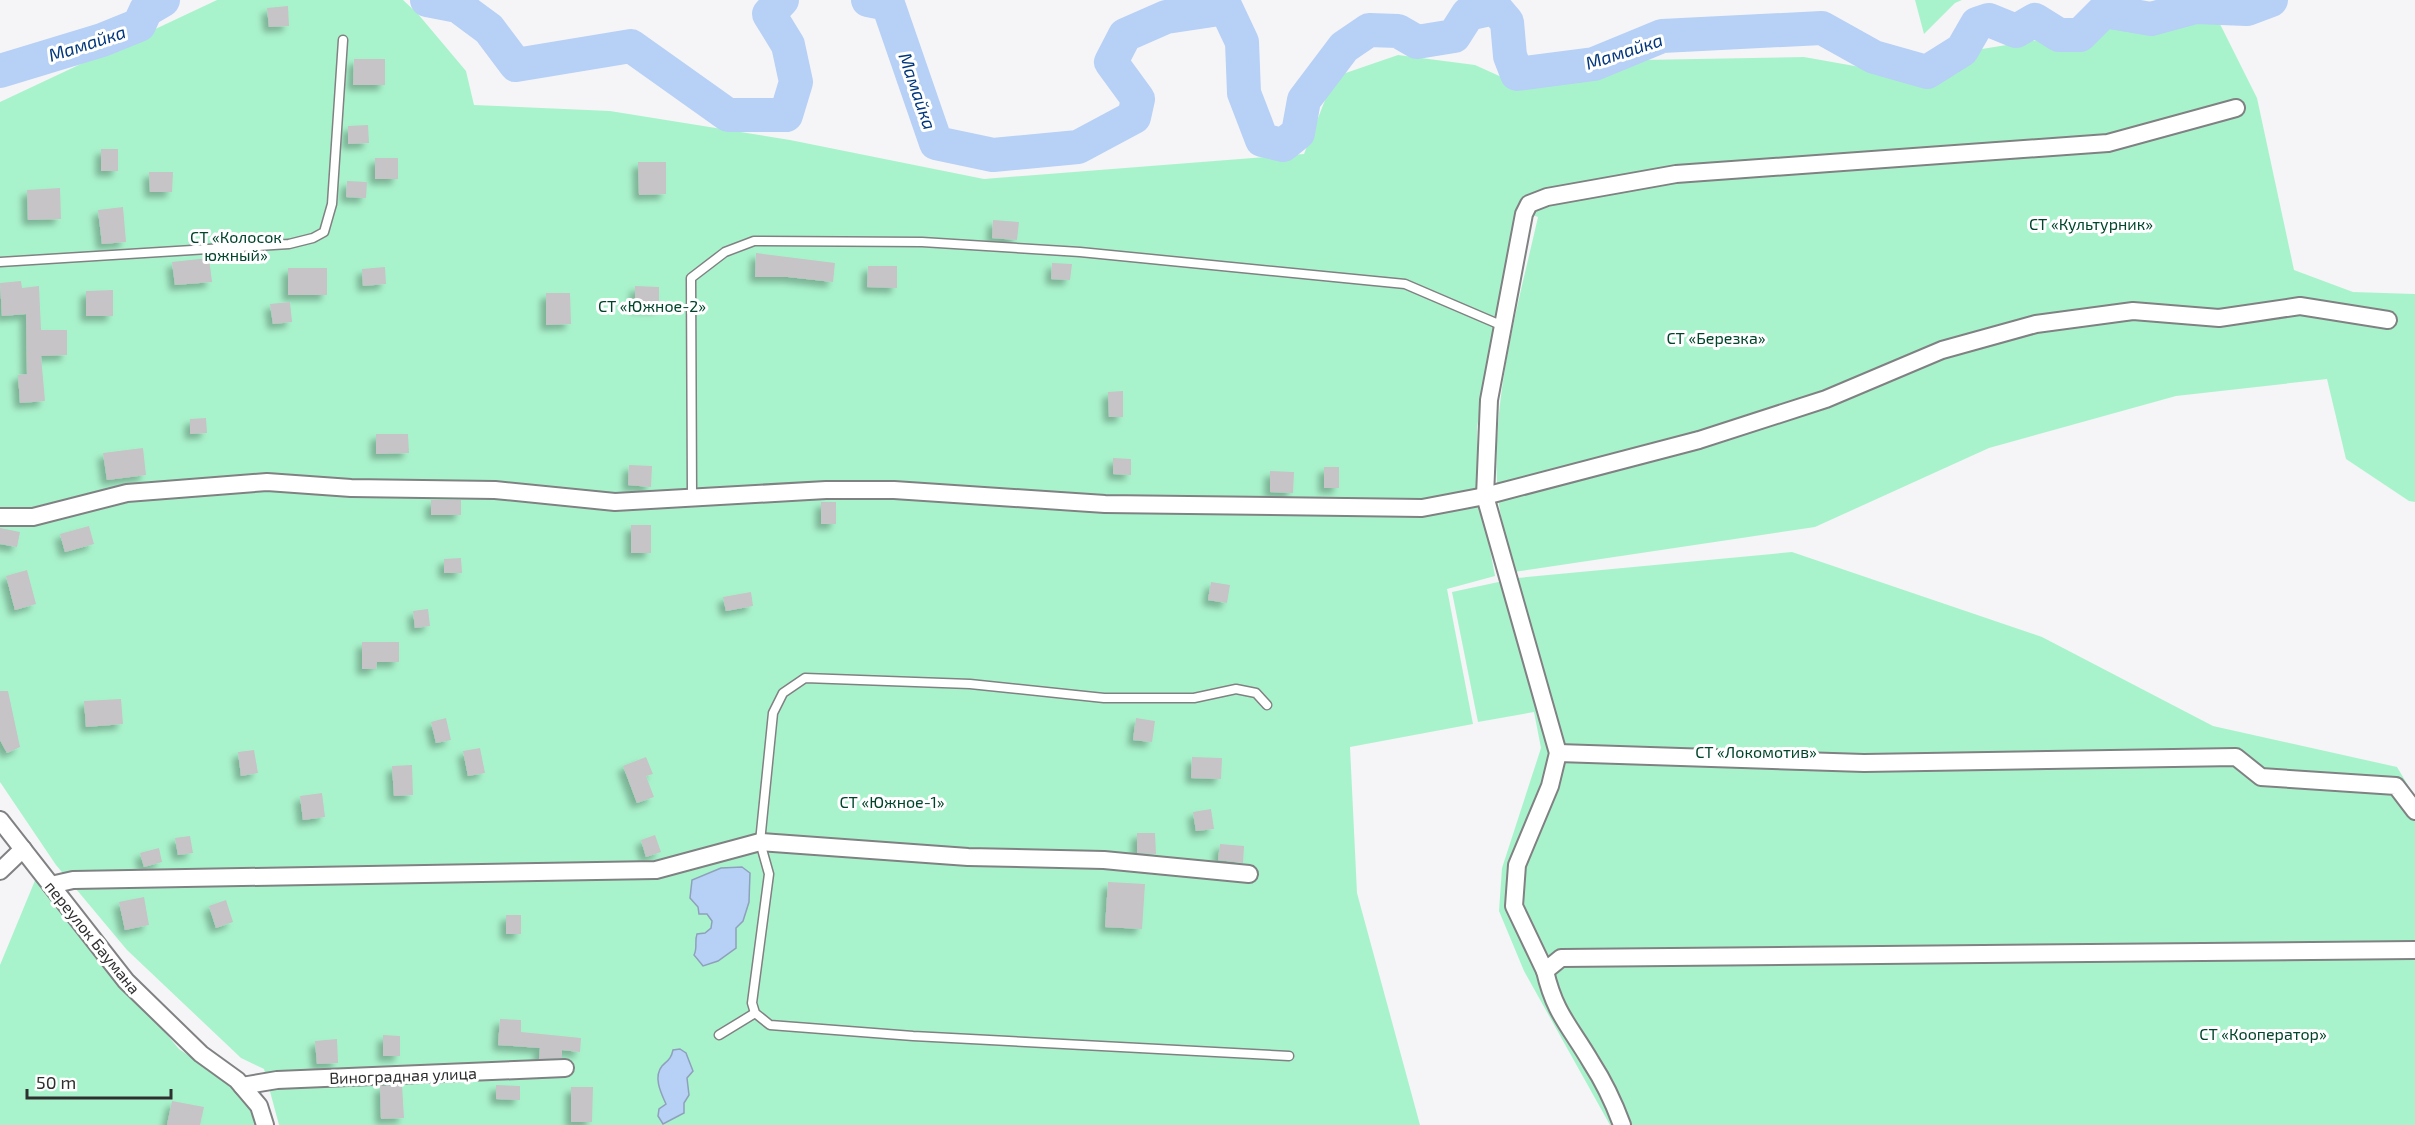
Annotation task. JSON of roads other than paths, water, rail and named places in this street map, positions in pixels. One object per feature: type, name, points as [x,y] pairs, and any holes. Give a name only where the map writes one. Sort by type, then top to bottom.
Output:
[{"type":"street","points":[[1622,1125],[1591,1062],[1563,1021],[1550,992],[1545,971],[1514,906],[1517,865],[1550,786],[1558,753],[1485,496],[1489,400],[1524,214],[1529,204],[1546,197],[1676,174],[2108,142],[2236,108]]},
{"type":"street","points":[[0,517],[33,517],[127,493],[267,482],[351,488],[495,490],[615,502],[826,490],[894,490],[1105,504],[1422,508],[1485,496],[1699,440],[1826,399],[1942,350],[2036,324],[2133,311],[2219,318],[2300,306],[2388,320]]},
{"type":"street","points":[[1558,753],[1864,764],[2236,757],[2261,777],[2396,786],[2415,810]]},
{"type":"street","name":"переулок Баумана","points":[[0,819],[126,981],[201,1054],[242,1086],[259,1106],[265,1125]]},
{"type":"street","points":[[51,885],[73,880],[656,870],[760,842],[968,857],[1104,860],[1249,874]]},
{"type":"street","points":[[0,871],[23,849]]},
{"type":"street","points":[[1545,971],[1561,958],[1594,956],[2158,954],[2415,950]]},
{"type":"street","name":"Виноградная улица","points":[[242,1086],[277,1080],[565,1068]]},
{"type":"lane","points":[[0,262],[290,244],[313,238],[324,232],[332,204],[343,40]]},
{"type":"lane","points":[[692,496],[691,278],[725,252],[754,241],[922,242],[1069,251],[1405,284],[1503,326]]},
{"type":"lane","points":[[1267,705],[1256,693],[1236,689],[1194,698],[1104,698],[970,684],[805,678],[783,693],[773,713],[760,842],[769,874],[752,1003],[755,1013],[770,1024],[912,1036],[1288,1056]]},
{"type":"lane","points":[[719,1035],[755,1013]]},
{"type":"water","points":[[742,867],[750,873],[749,902],[743,921],[736,928],[736,948],[718,961],[703,966],[694,955],[696,937],[697,934],[705,933],[711,928],[712,921],[707,914],[699,914],[698,907],[690,898],[692,880],[721,868]]},
{"type":"water","points":[[680,1049],[686,1053],[693,1071],[687,1078],[689,1095],[684,1103],[684,1113],[663,1124],[658,1116],[659,1109],[666,1104],[659,1085],[659,1070],[673,1050]]},
{"type":"waterway","name":"Мамайка","points":[[0,71],[102,40],[139,25],[146,10],[163,0]]},
{"type":"waterway","name":"Мамайка","points":[[427,0],[458,6],[489,29],[516,65],[631,46],[728,115],[786,115],[796,82],[788,45],[769,14],[782,0]]},
{"type":"waterway","name":"Мамайка","points":[[868,0],[888,4],[936,143],[993,155],[1078,147],[1134,117],[1138,99],[1111,62],[1125,35],[1166,17],[1226,8],[1242,42],[1244,93],[1262,140],[1283,145],[1298,133],[1304,100],[1344,47],[1369,30],[1398,31],[1417,42],[1454,36],[1468,14],[1495,8],[1507,22],[1510,56],[1517,74],[1594,64],[1662,36],[1822,28],[1874,57],[1927,72],[1962,50],[1977,24],[1989,20],[2016,31],[2035,20],[2059,35],[2080,35],[2104,11],[2151,19],[2195,7],[2247,9],[2271,0]]},
{"type":"park label","name":"СТ «Культурник»","points":[[2091,223]]},
{"type":"park label","name":"СТ «Колосок южный»","points":[[236,245]]},
{"type":"park label","name":"СТ «Южное-2»","points":[[652,305]]},
{"type":"park label","name":"СТ «Березка»","points":[[1716,337]]},
{"type":"park label","name":"СТ «Локомотив»","points":[[1756,751]]},
{"type":"park label","name":"СТ «Южное-1»","points":[[892,801]]},
{"type":"park label","name":"СТ «Кооператор»","points":[[2263,1033]]}]
